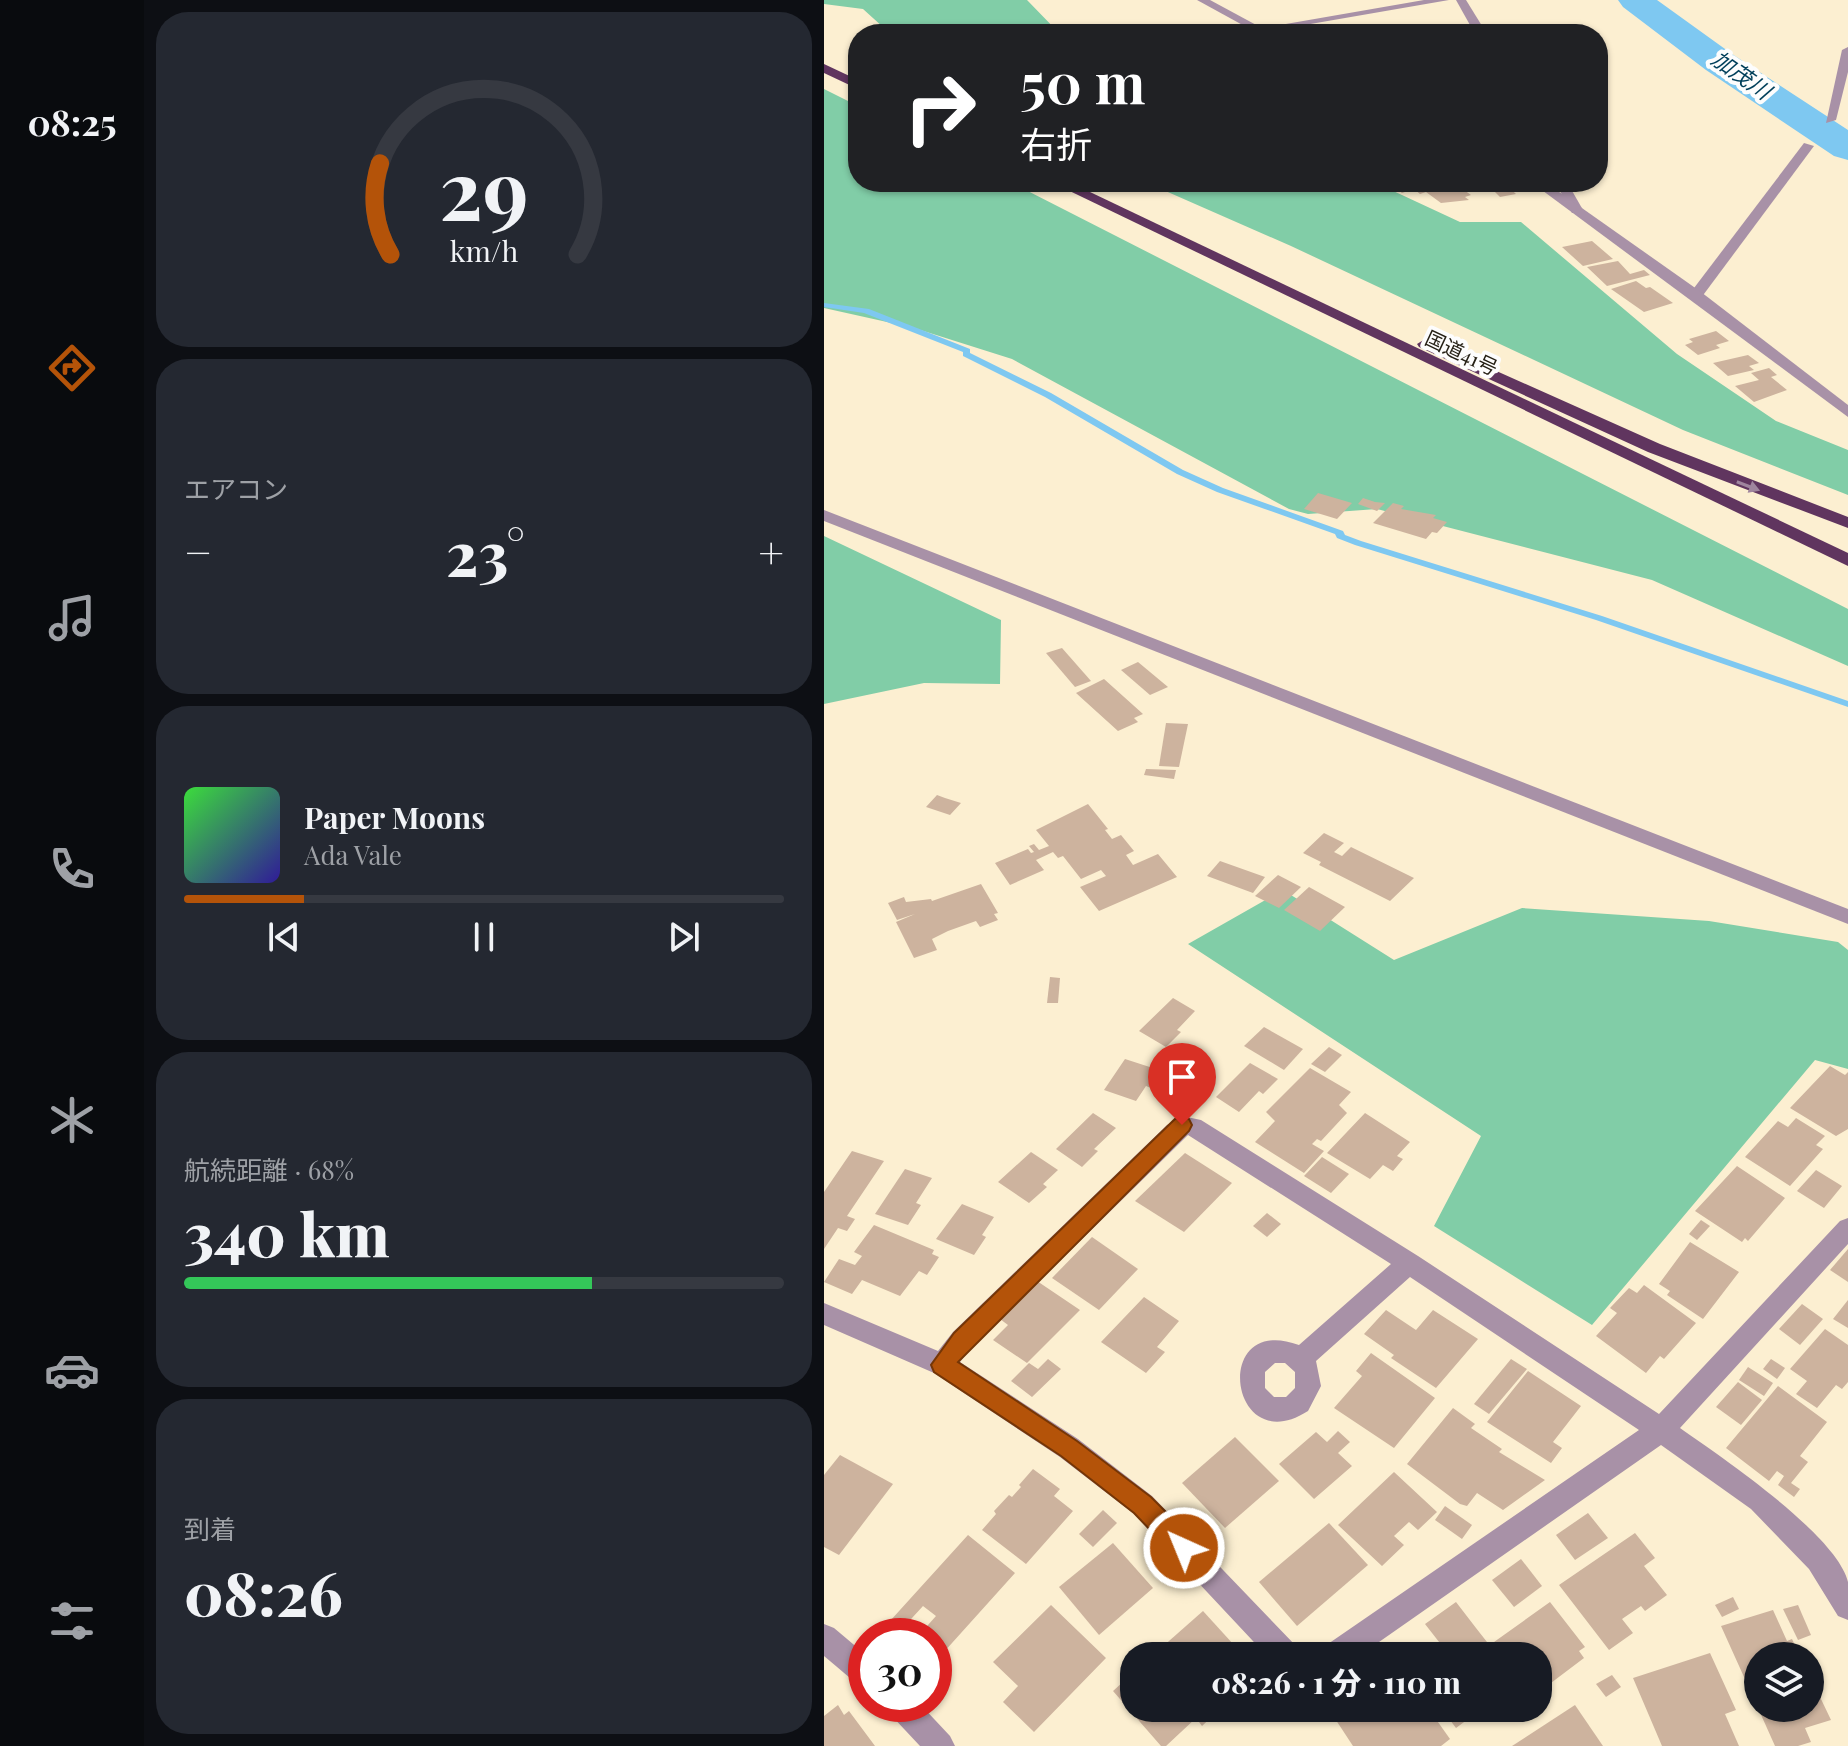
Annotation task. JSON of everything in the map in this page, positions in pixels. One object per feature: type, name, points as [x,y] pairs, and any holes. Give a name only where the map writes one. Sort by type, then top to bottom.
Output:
[{"type":"highway","points":[[824,60],[848,72]]},
{"type":"highway","points":[[824,68],[848,80]]},
{"type":"highway","name":"国道41号","points":[[1079,192],[1846,558]]},
{"type":"highway","name":"国道41号","points":[[1096,192],[1846,558]]},
{"type":"highway","points":[[1343,310],[1462,359],[1654,448],[1848,523]]},
{"type":"street","points":[[1202,0],[1248,24]]},
{"type":"street","points":[[1308,24],[1444,0]]},
{"type":"street","points":[[1461,0],[1475,24]]},
{"type":"street","points":[[1830,120],[1848,50]]},
{"type":"street","points":[[1696,295],[1808,146]]},
{"type":"street","points":[[1551,192],[1696,295],[1848,412]]},
{"type":"street","points":[[1567,192],[1577,210]]},
{"type":"street","points":[[824,515],[1848,917]]},
{"type":"street","points":[[943,1365],[962,1340],[1182,1125],[1193,1126],[1409,1263],[1661,1430],[1782,1519],[1819,1560],[1848,1606]]},
{"type":"street","points":[[1355,1642],[1661,1430],[1848,1228]]},
{"type":"street","points":[[1301,1359],[1409,1263]]},
{"type":"street","points":[[824,1314],[943,1365],[1069,1448],[1143,1505],[1273,1642]]},
{"type":"street","points":[[824,1638],[848,1658]]},
{"type":"street","points":[[917,1722],[940,1746]]},
{"type":"green space","points":[[824,0],[1027,0],[1050,24],[880,24],[863,9],[824,4]]},
{"type":"green space","points":[[824,89],[848,101],[848,192],[1030,192],[1848,609],[1848,666],[1652,580],[1377,509],[1308,514],[1289,509],[1012,359],[914,328],[824,308]]},
{"type":"green space","points":[[1168,192],[1396,192],[1460,222],[1521,222],[1677,354],[1776,421],[1848,450],[1848,495],[1683,430],[1291,246]]},
{"type":"green space","points":[[824,536],[1001,620],[1000,684],[924,683],[824,704]]},
{"type":"green space","points":[[1283,890],[1394,960],[1522,908],[1709,921],[1838,942],[1848,950],[1848,1069],[1815,1060],[1592,1325],[1434,1226],[1481,1136],[1188,944]]},
{"type":"building","points":[[1426,192],[1467,192],[1471,195],[1465,197],[1469,200],[1441,203]]},
{"type":"building","points":[[1495,192],[1516,194],[1500,197]]},
{"type":"building","points":[[1592,241],[1613,259],[1583,266],[1562,247]]},
{"type":"building","points":[[1618,261],[1630,274],[1644,270],[1650,275],[1607,286],[1587,267]]},
{"type":"building","points":[[1636,281],[1673,303],[1644,312],[1611,289]]},
{"type":"building","points":[[1716,331],[1729,341],[1716,345],[1720,348],[1698,355],[1685,345],[1693,342],[1689,339]]},
{"type":"building","points":[[1748,355],[1759,363],[1749,366],[1754,370],[1728,376],[1713,363]]},
{"type":"building","points":[[1769,368],[1777,375],[1771,377],[1787,390],[1754,402],[1735,386],[1759,380],[1751,373]]},
{"type":"building","points":[[1318,493],[1352,503],[1337,519],[1304,509]]},
{"type":"building","points":[[1363,498],[1385,503],[1377,511],[1358,504]]},
{"type":"building","points":[[1393,503],[1404,506],[1401,509],[1436,515],[1433,518],[1447,522],[1426,539],[1373,523]]},
{"type":"building","points":[[1062,648],[1091,681],[1075,687],[1046,653]]},
{"type":"building","points":[[1138,662],[1168,687],[1150,695],[1121,670]]},
{"type":"building","points":[[1104,679],[1143,714],[1134,718],[1138,722],[1118,731],[1076,693]]},
{"type":"building","points":[[1166,723],[1188,724],[1179,767],[1159,766]]},
{"type":"building","points":[[1146,769],[1176,770],[1174,779],[1144,775]]},
{"type":"building","points":[[937,795],[961,803],[950,815],[926,807]]},
{"type":"building","points":[[1088,804],[1112,839],[1121,835],[1134,851],[1126,855],[1133,865],[1158,854],[1177,877],[1099,911],[1080,887],[1106,876],[1101,870],[1081,879],[1063,856],[1058,858],[1053,852],[1036,860],[1044,870],[1010,885],[995,863],[1028,849],[1034,852],[1029,846],[1034,844],[1039,850],[1049,846],[1036,830]]},
{"type":"building","points":[[1324,833],[1344,843],[1334,852],[1342,856],[1351,847],[1414,878],[1390,901],[1319,865],[1321,862],[1303,853]]},
{"type":"building","points":[[1220,861],[1265,877],[1253,893],[1207,876]]},
{"type":"building","points":[[1278,875],[1301,887],[1279,908],[1255,896]]},
{"type":"building","points":[[981,884],[998,913],[994,914],[998,920],[980,927],[976,921],[948,931],[932,939],[937,950],[914,958],[896,922],[915,914],[897,920],[888,903],[904,897],[906,902],[932,901]]},
{"type":"building","points":[[1309,887],[1345,907],[1320,931],[1284,910]]},
{"type":"building","points":[[1050,977],[1060,978],[1058,1003],[1047,1003]]},
{"type":"building","points":[[1173,998],[1195,1011],[1166,1047],[1139,1031]]},
{"type":"building","points":[[1264,1027],[1303,1049],[1284,1070],[1244,1046]]},
{"type":"building","points":[[1329,1047],[1342,1055],[1325,1072],[1311,1064]]},
{"type":"building","points":[[1125,1059],[1162,1071],[1151,1088],[1146,1086],[1136,1101],[1104,1090]]},
{"type":"building","points":[[1250,1063],[1278,1079],[1263,1094],[1259,1091],[1239,1112],[1216,1097]]},
{"type":"building","points":[[1830,1066],[1845,1075],[1848,1072],[1848,1129],[1836,1136],[1790,1108]]},
{"type":"building","points":[[1310,1068],[1351,1092],[1339,1105],[1347,1113],[1321,1141],[1317,1139],[1312,1144],[1324,1151],[1304,1173],[1255,1142],[1275,1121],[1266,1112]]},
{"type":"building","points":[[1093,1113],[1116,1128],[1094,1149],[1098,1151],[1082,1167],[1056,1149]]},
{"type":"building","points":[[1365,1113],[1410,1142],[1397,1156],[1403,1159],[1393,1171],[1383,1165],[1370,1179],[1327,1153]]},
{"type":"building","points":[[1796,1118],[1825,1136],[1816,1145],[1823,1149],[1790,1186],[1745,1157],[1778,1121],[1788,1127]]},
{"type":"building","points":[[852,1151],[884,1161],[847,1216],[855,1219],[847,1231],[838,1228],[824,1249],[824,1192]]},
{"type":"building","points":[[1031,1152],[1058,1170],[1043,1184],[1047,1187],[1029,1203],[998,1182]]},
{"type":"building","points":[[1185,1153],[1232,1183],[1184,1232],[1135,1201]]},
{"type":"building","points":[[1322,1157],[1349,1174],[1331,1193],[1304,1176]]},
{"type":"building","points":[[1737,1166],[1785,1198],[1748,1241],[1745,1238],[1742,1242],[1695,1211]]},
{"type":"building","points":[[905,1169],[932,1178],[916,1203],[921,1205],[908,1225],[875,1214]]},
{"type":"building","points":[[1816,1170],[1842,1186],[1824,1208],[1797,1191]]},
{"type":"building","points":[[962,1204],[994,1217],[974,1255],[936,1239]]},
{"type":"building","points":[[1267,1213],[1281,1224],[1267,1237],[1253,1226]]},
{"type":"building","points":[[1701,1220],[1710,1226],[1697,1240],[1689,1234]]},
{"type":"building","points":[[874,1225],[934,1250],[932,1254],[939,1257],[927,1275],[919,1271],[900,1296],[862,1280],[852,1294],[824,1282],[839,1259],[855,1265],[862,1256],[854,1252]]},
{"type":"building","points":[[1092,1237],[1138,1269],[1099,1310],[1052,1278]]},
{"type":"building","points":[[1690,1242],[1739,1272],[1703,1319],[1667,1295],[1670,1291],[1659,1284]]},
{"type":"building","points":[[1848,1249],[1848,1282],[1830,1270]]},
{"type":"building","points":[[1037,1281],[1080,1310],[1027,1363],[993,1340],[1008,1325],[1000,1319]]},
{"type":"building","points":[[1644,1285],[1696,1323],[1664,1359],[1660,1356],[1646,1373],[1596,1336],[1617,1313],[1610,1308],[1629,1288],[1637,1293]]},
{"type":"building","points":[[1144,1297],[1179,1321],[1157,1347],[1165,1352],[1146,1373],[1101,1342]]},
{"type":"building","points":[[1848,1300],[1848,1328],[1833,1319]]},
{"type":"building","points":[[1802,1304],[1823,1319],[1800,1345],[1779,1329]]},
{"type":"building","points":[[1386,1310],[1416,1330],[1433,1310],[1478,1339],[1436,1388],[1391,1358],[1394,1355],[1364,1334]]},
{"type":"building","points":[[1825,1329],[1848,1345],[1848,1382],[1842,1389],[1836,1385],[1817,1408],[1796,1394],[1807,1381],[1790,1369]]},
{"type":"building","points":[[1371,1353],[1435,1398],[1394,1448],[1334,1408],[1362,1376],[1356,1371]]},
{"type":"building","points":[[1048,1359],[1061,1369],[1032,1397],[1011,1381],[1029,1363],[1038,1369]]},
{"type":"building","points":[[1511,1359],[1527,1369],[1489,1414],[1474,1404]]},
{"type":"building","points":[[1771,1359],[1785,1368],[1777,1379],[1763,1369]]},
{"type":"building","points":[[1748,1367],[1773,1383],[1764,1396],[1739,1380]]},
{"type":"building","points":[[1528,1371],[1581,1406],[1553,1442],[1562,1448],[1551,1463],[1487,1422]]},
{"type":"building","points":[[1738,1382],[1762,1400],[1741,1425],[1716,1407]]},
{"type":"building","points":[[1778,1386],[1827,1422],[1800,1456],[1808,1462],[1791,1483],[1800,1489],[1794,1497],[1778,1485],[1784,1476],[1777,1471],[1769,1481],[1726,1448]]},
{"type":"building","points":[[1453,1408],[1475,1424],[1471,1428],[1502,1449],[1499,1452],[1545,1480],[1503,1510],[1477,1493],[1467,1506],[1407,1464]]},
{"type":"building","points":[[1338,1431],[1350,1442],[1338,1453],[1352,1466],[1314,1499],[1279,1464],[1316,1432],[1327,1442]]},
{"type":"building","points":[[1235,1437],[1279,1481],[1225,1528],[1182,1483]]},
{"type":"building","points":[[840,1455],[893,1484],[839,1555],[824,1547],[824,1475]]},
{"type":"building","points":[[1033,1469],[1060,1489],[1054,1496],[1073,1511],[1026,1564],[982,1530],[996,1514],[994,1511],[1009,1495],[1012,1497]]},
{"type":"building","points":[[1394,1472],[1437,1512],[1418,1530],[1409,1522],[1394,1536],[1404,1545],[1382,1566],[1338,1525]]},
{"type":"building","points":[[1445,1506],[1472,1525],[1462,1539],[1435,1520]]},
{"type":"building","points":[[1103,1510],[1117,1523],[1093,1547],[1079,1534]]},
{"type":"building","points":[[1588,1513],[1608,1538],[1575,1560],[1556,1535]]},
{"type":"building","points":[[1329,1523],[1368,1565],[1297,1626],[1259,1582]]},
{"type":"building","points":[[1635,1533],[1655,1558],[1644,1566],[1667,1595],[1645,1611],[1641,1606],[1622,1619],[1633,1633],[1609,1650],[1559,1585]]},
{"type":"building","points":[[968,1535],[1015,1573],[952,1643],[952,1618],[934,1618],[936,1616],[923,1606],[912,1618],[893,1618]]},
{"type":"building","points":[[1113,1543],[1153,1588],[1099,1635],[1059,1587]]},
{"type":"building","points":[[1521,1559],[1542,1586],[1514,1607],[1492,1580]]},
{"type":"building","points":[[1733,1597],[1739,1609],[1722,1617],[1715,1605]]},
{"type":"building","points":[[1456,1602],[1487,1642],[1439,1642],[1425,1624]]},
{"type":"building","points":[[1550,1602],[1585,1647],[1579,1651],[1584,1658],[1552,1682],[1552,1642],[1494,1642]]},
{"type":"building","points":[[1051,1605],[1106,1658],[1034,1732],[1003,1702],[1018,1686],[993,1662]]},
{"type":"building","points":[[1798,1605],[1811,1635],[1798,1640],[1783,1609]]},
{"type":"building","points":[[1773,1610],[1787,1641],[1792,1639],[1793,1642],[1744,1642],[1744,1677],[1721,1626]]},
{"type":"building","points":[[1203,1611],[1231,1642],[1168,1642]]},
{"type":"building","points":[[1710,1653],[1736,1710],[1725,1714],[1739,1746],[1662,1746],[1633,1678]]},
{"type":"building","points":[[1612,1675],[1621,1687],[1606,1697],[1596,1684]]},
{"type":"building","points":[[1120,1685],[1120,1699],[1113,1691]]},
{"type":"building","points":[[838,1705],[844,1715],[848,1712],[848,1722],[857,1722],[875,1746],[824,1746],[824,1716]]},
{"type":"building","points":[[1575,1705],[1603,1746],[1512,1746]]},
{"type":"building","points":[[1824,1705],[1831,1720],[1805,1728],[1811,1742],[1798,1746],[1775,1746],[1764,1722],[1824,1722]]},
{"type":"building","points":[[1140,1722],[1192,1722],[1166,1746],[1161,1746]]},
{"type":"building","points":[[1337,1722],[1438,1722],[1450,1739],[1441,1746],[1353,1746]]},
{"type":"waterway","name":"加茂川","points":[[1635,0],[1719,62],[1848,148]]},
{"type":"waterway","points":[[824,305],[866,311],[967,351],[966,354],[1048,395],[1180,472],[1220,490],[1340,533],[1340,536],[1358,543],[1599,618],[1848,704]]},
{"type":"route","points":[[1182,1125],[962,1340],[943,1365],[1069,1448],[1143,1505],[1184,1548]]}]
